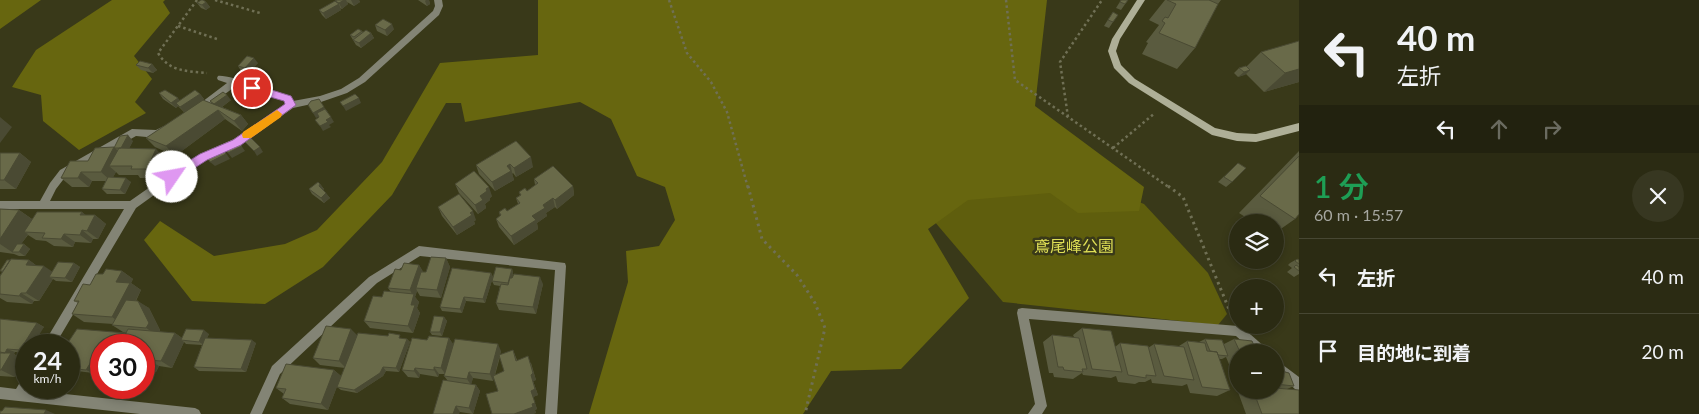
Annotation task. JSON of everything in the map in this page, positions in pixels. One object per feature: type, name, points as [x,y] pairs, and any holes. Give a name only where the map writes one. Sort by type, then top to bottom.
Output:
[{"type":"street","points":[[56,334],[132,205],[183,169],[203,157],[237,142],[291,105],[320,99],[344,91],[362,80],[436,13],[439,6],[438,0]]},
{"type":"street","points":[[1141,0],[1116,40],[1112,51],[1117,66],[1132,81],[1212,131],[1238,137],[1256,138],[1299,127]]},
{"type":"street","points":[[221,78],[287,99],[291,105]]},
{"type":"street","points":[[187,117],[235,82]]},
{"type":"street","points":[[43,205],[53,186],[63,173],[135,132],[156,134],[172,126]]},
{"type":"street","points":[[0,205],[132,205]]},
{"type":"street","points":[[256,414],[276,370],[373,280],[419,251],[561,266],[550,414]]},
{"type":"street","points":[[1034,414],[1041,406],[1022,313],[1229,330]]},
{"type":"street","points":[[1241,334],[1253,344]]},
{"type":"street","points":[[1284,372],[1299,385]]},
{"type":"street","points":[[0,393],[15,395]]},
{"type":"street","points":[[49,399],[145,412],[195,414]]},
{"type":"path","points":[[197,0],[158,53],[162,63],[172,68],[208,73],[221,78]]},
{"type":"path","points":[[215,0],[260,13]]},
{"type":"path","points":[[669,0],[687,53],[711,82],[727,112],[762,239],[797,275],[815,303],[825,328],[805,414]]},
{"type":"path","points":[[1006,0],[1015,80],[1183,197],[1229,309]]},
{"type":"path","points":[[1068,117],[1060,62],[1102,0]]},
{"type":"path","points":[[178,26],[217,39]]},
{"type":"path","points":[[1113,148],[1166,103]]},
{"type":"green space","name":"鳶尾峰公園","points":[[1082,180],[1144,204],[1208,273],[1227,314],[1218,325],[1003,302],[934,221],[934,191]]},
{"type":"shaded area","points":[[0,0],[41,0],[0,29]]},
{"type":"shaded area","points":[[112,0],[165,0],[163,2],[170,13],[134,56],[152,79],[135,102],[146,113],[79,150],[43,121],[41,95],[12,87],[36,50]]},
{"type":"shaded area","points":[[538,0],[1047,0],[1035,106],[1144,187],[1139,211],[1078,213],[1050,193],[968,200],[928,229],[969,298],[901,369],[831,371],[803,414],[589,414],[628,282],[626,251],[659,246],[675,220],[665,187],[637,176],[611,119],[580,102],[465,122],[461,103],[446,103],[392,195],[323,267],[265,304],[192,301],[144,240],[160,221],[214,256],[285,244],[317,230],[382,162],[440,63],[538,55]]},
{"type":"building","points":[[201,0],[206,2],[202,5],[197,3]]},
{"type":"building","points":[[1121,0],[1128,0],[1125,4],[1120,2]]},
{"type":"building","points":[[1167,0],[1209,0],[1218,4],[1195,48],[1159,33],[1165,23],[1162,21],[1165,17],[1168,18],[1176,4]]},
{"type":"building","points":[[335,1],[339,4],[323,13],[319,10]]},
{"type":"building","points":[[1113,12],[1118,15],[1113,22],[1108,20]]},
{"type":"building","points":[[383,19],[392,24],[385,30],[375,25]]},
{"type":"building","points":[[358,29],[362,31],[354,37],[350,35]]},
{"type":"building","points":[[366,30],[371,33],[359,43],[353,40]]},
{"type":"building","points":[[1299,41],[1299,69],[1285,73],[1261,52]]},
{"type":"building","points":[[247,56],[254,58],[245,68],[238,66]]},
{"type":"building","points":[[140,61],[152,64],[148,68],[136,65]]},
{"type":"building","points":[[1246,66],[1250,70],[1244,72],[1239,68]]},
{"type":"building","points":[[165,90],[178,98],[171,103],[159,93]]},
{"type":"building","points":[[195,90],[200,94],[180,107],[176,103]]},
{"type":"building","points":[[223,92],[227,95],[214,104],[210,101]]},
{"type":"building","points":[[355,94],[359,98],[343,106],[340,102]]},
{"type":"building","points":[[319,99],[324,107],[313,113],[308,105],[311,101]]},
{"type":"building","points":[[203,100],[241,115],[234,121],[218,110],[166,146],[146,138]]},
{"type":"building","points":[[325,109],[331,117],[326,120],[328,122],[320,126],[315,120],[319,117],[317,113]]},
{"type":"building","points":[[128,135],[121,148],[114,148],[120,136]]},
{"type":"building","points":[[250,137],[260,147],[254,151],[244,141]]},
{"type":"building","points":[[238,141],[242,146],[228,153],[225,148]]},
{"type":"building","points":[[516,141],[531,157],[514,168],[510,164],[507,166],[511,171],[492,182],[476,165]]},
{"type":"building","points":[[114,147],[101,172],[81,172],[78,178],[61,178],[70,161],[88,161],[95,148]]},
{"type":"building","points":[[119,148],[156,149],[147,169],[131,169],[132,166],[109,166]]},
{"type":"building","points":[[223,149],[226,154],[210,162],[207,157]]},
{"type":"building","points":[[0,153],[20,153],[4,180],[0,180]]},
{"type":"building","points":[[1299,156],[1299,214],[1295,219],[1260,196]]},
{"type":"building","points":[[1238,163],[1246,168],[1232,182],[1224,177]]},
{"type":"building","points":[[553,166],[573,186],[555,200],[553,198],[543,205],[545,208],[532,216],[536,220],[511,236],[496,219],[501,215],[499,212],[505,208],[507,211],[520,203],[516,198],[521,195],[519,192],[525,188],[527,191],[538,183],[534,179]]},
{"type":"building","points":[[474,171],[489,187],[480,196],[483,200],[475,205],[455,184]]},
{"type":"building","points":[[108,177],[126,178],[120,190],[102,189]]},
{"type":"building","points":[[318,182],[319,186],[326,193],[321,198],[309,189]]},
{"type":"building","points":[[459,194],[473,211],[470,213],[472,215],[453,227],[438,207]]},
{"type":"building","points":[[0,209],[19,210],[0,239]]},
{"type":"building","points":[[37,212],[82,212],[80,215],[95,215],[87,231],[82,230],[80,235],[64,234],[61,239],[42,238],[45,233],[24,232]]},
{"type":"building","points":[[17,244],[24,244],[19,252],[12,252]]},
{"type":"building","points":[[431,257],[446,258],[437,290],[416,288],[421,272],[426,272]]},
{"type":"building","points":[[11,259],[29,260],[26,265],[44,266],[26,293],[21,293],[19,296],[0,294],[0,276]]},
{"type":"building","points":[[7,260],[10,260],[3,271],[0,271]]},
{"type":"building","points":[[58,262],[74,263],[65,278],[49,277]]},
{"type":"building","points":[[404,263],[419,265],[410,290],[388,288],[395,269],[401,270]]},
{"type":"building","points":[[496,267],[512,269],[508,283],[492,281]]},
{"type":"building","points":[[452,268],[491,273],[483,299],[464,297],[460,309],[440,307]]},
{"type":"building","points":[[106,269],[122,271],[116,282],[130,283],[112,317],[72,314],[79,301],[74,301],[83,284],[90,285],[96,274],[103,274]]},
{"type":"building","points":[[514,274],[540,277],[533,307],[496,303],[501,284],[508,285],[510,278]]},
{"type":"building","points":[[384,291],[414,294],[411,305],[415,305],[408,326],[364,321],[373,296],[382,297]]},
{"type":"building","points":[[126,300],[138,301],[149,323],[146,328],[112,325]]},
{"type":"building","points":[[434,316],[444,317],[440,332],[430,332]]},
{"type":"building","points":[[0,319],[37,323],[30,334],[15,334],[15,350],[7,349],[5,353],[0,352]]},
{"type":"building","points":[[326,326],[351,329],[339,361],[313,358]]},
{"type":"building","points":[[1082,328],[1111,331],[1122,372],[1092,369]]},
{"type":"building","points":[[77,329],[126,333],[90,334],[90,364],[86,370],[80,369],[80,334],[74,334]]},
{"type":"building","points":[[128,329],[175,333],[161,361],[155,361],[155,334],[126,334]]},
{"type":"building","points":[[186,329],[204,330],[199,342],[181,340]]},
{"type":"building","points":[[358,333],[388,336],[389,333],[400,335],[399,338],[407,339],[396,368],[383,367],[380,373],[354,390],[337,387]]},
{"type":"building","points":[[1052,335],[1079,338],[1087,369],[1082,369],[1083,372],[1064,370],[1063,367],[1058,367]]},
{"type":"building","points":[[429,336],[449,338],[441,368],[434,367],[434,370],[415,368],[414,371],[402,370],[412,338],[427,340]]},
{"type":"building","points":[[205,338],[252,340],[241,369],[194,367]]},
{"type":"building","points":[[455,339],[498,344],[490,374],[469,372],[467,379],[444,376]]},
{"type":"building","points":[[1205,339],[1222,340],[1228,356],[1218,355],[1217,352],[1210,351]]},
{"type":"building","points":[[1234,339],[1252,341],[1253,344],[1236,344]]},
{"type":"building","points":[[1187,341],[1205,343],[1207,351],[1217,352],[1229,390],[1202,387]]},
{"type":"building","points":[[1120,343],[1148,346],[1156,376],[1146,375],[1146,378],[1128,375]]},
{"type":"building","points":[[1154,344],[1184,347],[1194,380],[1164,376]]},
{"type":"building","points":[[513,350],[516,361],[528,356],[533,373],[531,375],[535,389],[531,391],[535,403],[532,404],[533,407],[514,414],[492,414],[486,394],[498,391],[493,376],[504,371],[499,355]]},
{"type":"building","points":[[0,353],[11,353],[1,370],[0,370]]},
{"type":"building","points":[[286,364],[334,370],[321,404],[282,398],[286,389],[276,388]]},
{"type":"building","points":[[1284,370],[1289,373],[1294,386],[1284,385]]},
{"type":"building","points":[[443,380],[476,385],[469,408],[456,406],[453,414],[433,414]]},
{"type":"building","points":[[1284,389],[1299,390],[1299,414],[1262,414],[1256,399],[1284,399]]},
{"type":"building","points":[[5,407],[46,410],[44,414],[0,414],[0,411]]},
{"type":"slow traffic","points":[[247,135],[277,114]]},
{"type":"route","points":[[172,177],[203,157],[237,142],[291,105],[287,99],[252,88]]}]
